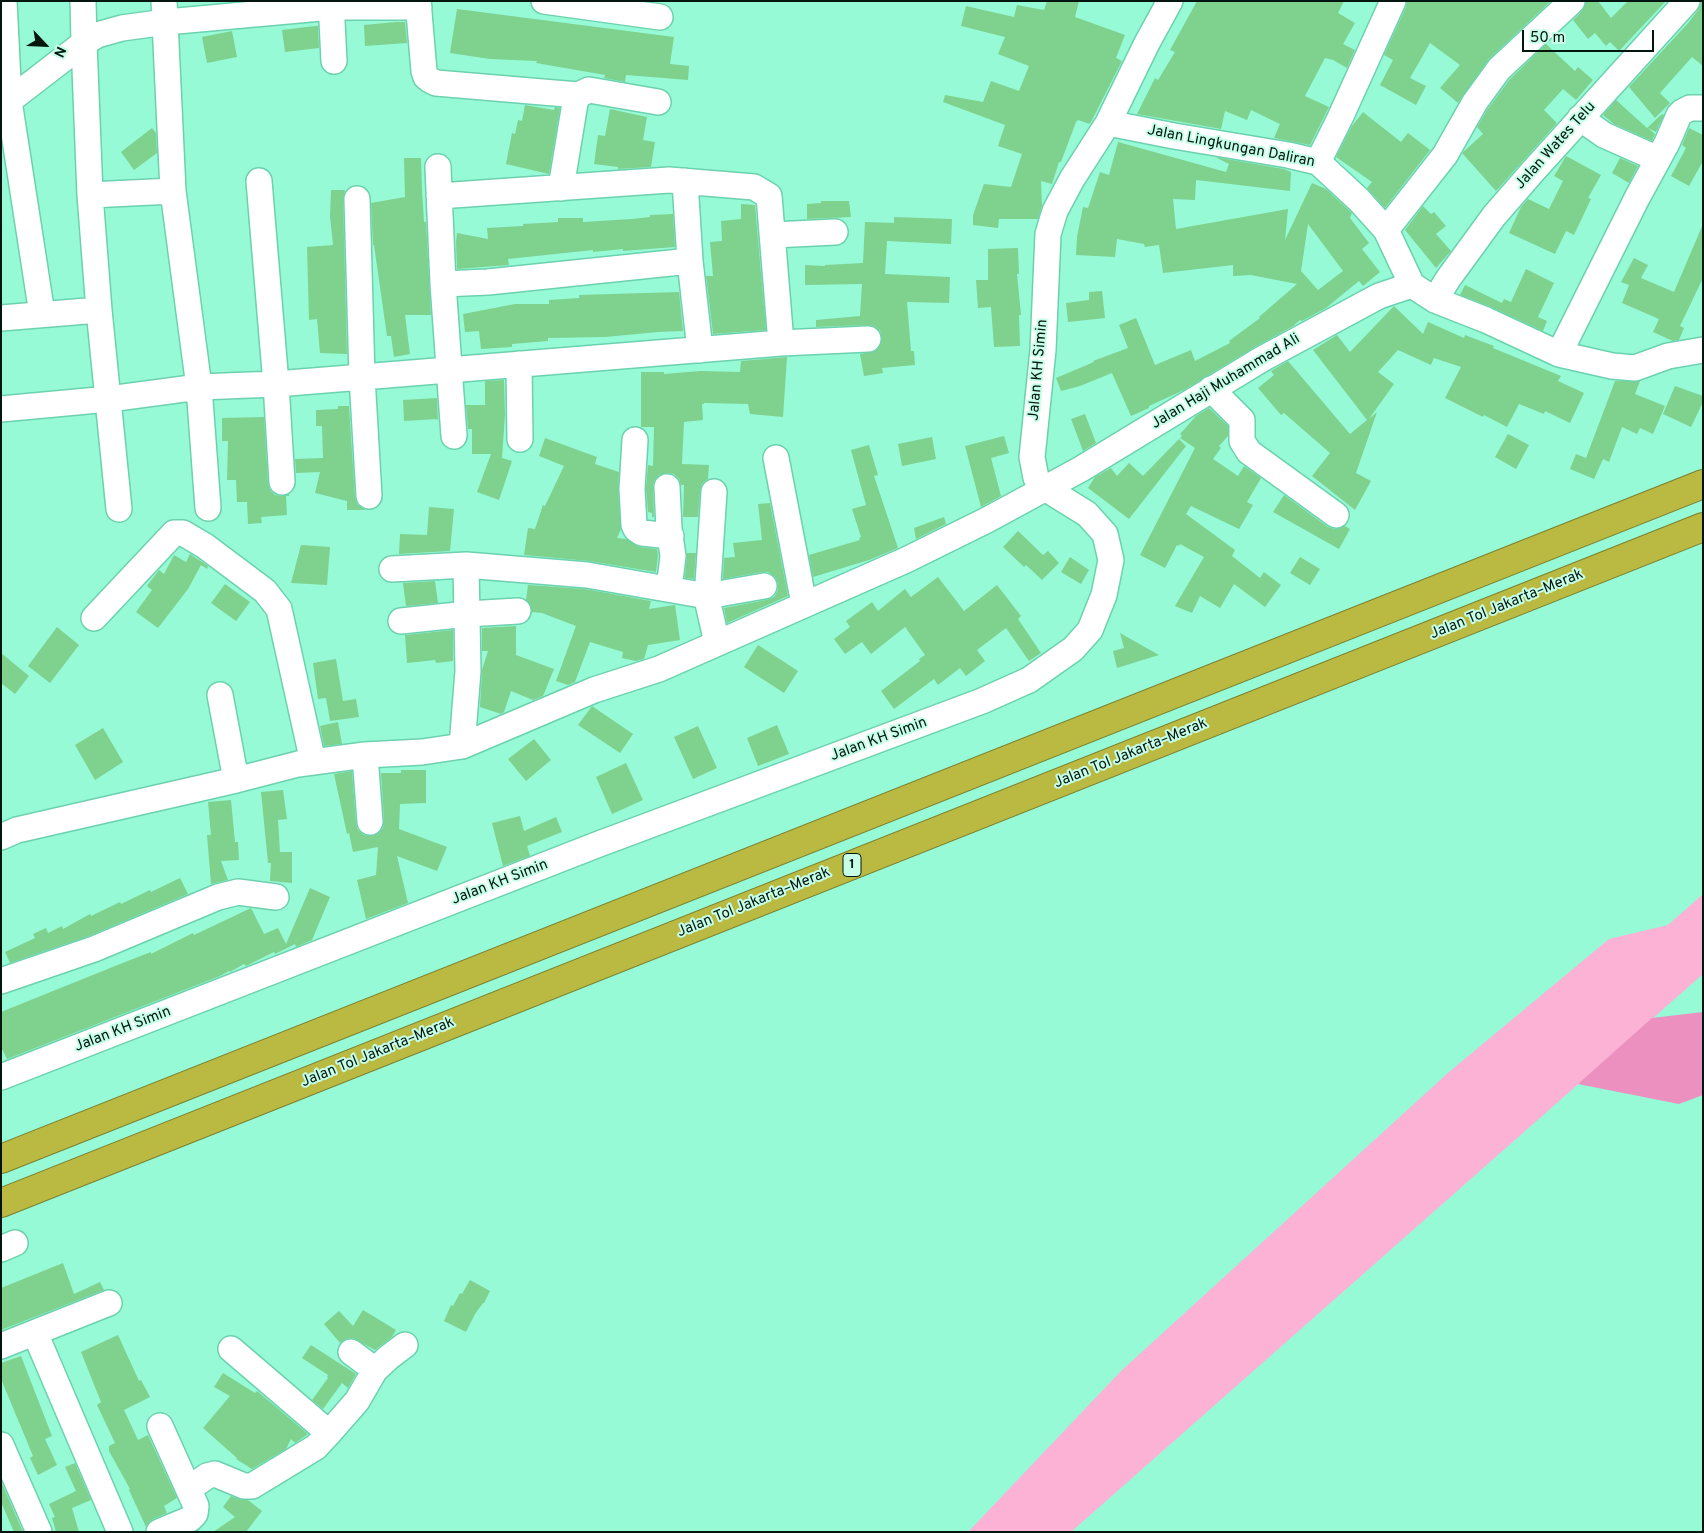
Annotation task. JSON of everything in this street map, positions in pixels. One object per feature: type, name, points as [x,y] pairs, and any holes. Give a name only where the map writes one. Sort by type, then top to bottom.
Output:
[{"type":"highway","points":[[1,1159],[1703,484]]},
{"type":"highway","name":"Jalan Tol Jakarta–Merak","points":[[1,1203],[1703,527]]},
{"type":"street","points":[[4,1],[5,104],[42,314]]},
{"type":"street","points":[[83,1],[90,196],[99,310],[119,508]]},
{"type":"street","points":[[544,1],[660,17]]},
{"type":"street","name":"Jalan KH Simin","points":[[1,1077],[600,844],[982,701],[1029,680],[1072,649],[1090,630],[1104,595],[1111,560],[1105,534],[1087,514],[1064,498],[1044,488],[1036,478],[1032,457],[1043,350],[1048,234],[1056,211],[1072,179],[1108,123],[1170,1]]},
{"type":"street","points":[[1318,162],[1340,118],[1392,1]]},
{"type":"street","points":[[1386,230],[1445,155],[1475,102],[1499,69],[1572,1]]},
{"type":"street","name":"Jalan Wates Telu","points":[[1436,300],[1448,279],[1494,216],[1687,1]]},
{"type":"street","points":[[5,104],[97,35],[165,12],[331,4],[418,4],[424,71],[426,77],[436,83],[578,95],[588,90],[658,102]]},
{"type":"street","points":[[331,4],[334,61]]},
{"type":"street","points":[[165,12],[172,191],[199,387],[208,508]]},
{"type":"street","points":[[561,188],[575,103],[578,95]]},
{"type":"street","points":[[1559,354],[1682,112],[1690,108],[1703,108]]},
{"type":"street","points":[[1580,118],[1604,135],[1658,159]]},
{"type":"street","name":"Jalan Lingkungan Daliran","points":[[1108,123],[1318,162],[1359,200],[1386,230],[1412,284]]},
{"type":"street","points":[[438,167],[442,284],[454,436]]},
{"type":"street","points":[[439,196],[669,180],[754,187],[761,190],[769,196],[781,343]]},
{"type":"street","points":[[259,181],[282,482]]},
{"type":"street","points":[[685,181],[690,262],[700,350]]},
{"type":"street","points":[[90,196],[172,191]]},
{"type":"street","points":[[357,200],[362,377],[369,496]]},
{"type":"street","points":[[773,235],[834,232]]},
{"type":"street","points":[[442,284],[488,282],[690,262]]},
{"type":"street","points":[[1412,284],[1436,300],[1486,320],[1559,354],[1612,366],[1635,368],[1668,356],[1703,350]]},
{"type":"street","name":"Jalan Haji Muhammad Ali","points":[[1,837],[17,830],[313,762],[366,755],[422,752],[462,746],[594,690],[659,669],[914,556],[995,516],[1082,469],[1211,389],[1339,316],[1379,296],[1412,284]]},
{"type":"street","points":[[1,318],[99,310]]},
{"type":"street","points":[[1,409],[109,399],[199,387],[276,384],[781,343],[868,339]]},
{"type":"street","points":[[518,364],[520,439]]},
{"type":"street","points":[[1211,389],[1242,420],[1242,441],[1245,449],[1336,514]]},
{"type":"street","points":[[635,440],[632,489],[634,525],[642,533],[671,536]]},
{"type":"street","points":[[776,458],[804,604]]},
{"type":"street","points":[[667,487],[673,556],[669,590]]},
{"type":"street","points":[[714,492],[707,596],[717,643]]},
{"type":"street","points":[[94,618],[174,533],[183,533],[205,546],[265,591],[279,609],[313,762]]},
{"type":"street","points":[[392,569],[466,565],[587,575],[707,596],[764,586]]},
{"type":"street","points":[[462,746],[468,671],[466,565]]},
{"type":"street","points":[[401,621],[518,611]]},
{"type":"street","points":[[220,695],[236,780]]},
{"type":"street","points":[[366,755],[370,822]]},
{"type":"street","points":[[1,982],[94,949],[218,897],[238,892],[276,897]]},
{"type":"street","points":[[1,1346],[109,1303]]},
{"type":"street","points":[[35,1333],[120,1532]]},
{"type":"street","points":[[189,1488],[207,1476],[215,1474],[244,1486],[252,1486],[316,1447],[357,1401],[375,1370],[388,1357],[405,1345]]},
{"type":"street","points":[[231,1349],[329,1432]]},
{"type":"street","points":[[351,1352],[375,1370]]},
{"type":"street","points":[[159,1532],[190,1519],[195,1514],[196,1506],[160,1426]]},
{"type":"street","points":[[1,1445],[39,1532]]},
{"type":"shaded area","points":[[1703,894],[1703,974],[1071,1532],[968,1532],[1121,1371],[1449,1072],[1609,939],[1668,925]]},
{"type":"shaded area","points":[[1703,1012],[1703,1095],[1679,1104],[1578,1084],[1652,1018]]},
{"type":"building","points":[[1047,1],[1079,1],[1075,17],[1125,35],[1116,58],[1122,61],[1090,124],[1078,120],[1076,122],[1052,184],[1041,181],[1042,206],[1038,219],[999,219],[998,228],[973,225],[973,215],[984,184],[1011,187],[1022,154],[998,146],[1005,125],[943,102],[945,95],[983,102],[991,81],[1019,91],[1029,66],[998,54],[1005,37],[961,26],[966,6],[1014,17],[1017,5],[1044,10]]},
{"type":"building","points":[[1197,1],[1344,1],[1338,13],[1355,23],[1343,44],[1355,50],[1347,68],[1325,58],[1305,96],[1329,107],[1310,145],[1274,138],[1280,124],[1251,110],[1247,120],[1225,111],[1221,129],[1137,114],[1155,78],[1158,80],[1175,52],[1170,50]]},
{"type":"building","points":[[1407,1],[1551,1],[1489,59],[1458,103],[1440,88],[1460,65],[1430,43],[1410,78],[1426,86],[1416,105],[1380,85],[1393,60],[1384,55]]},
{"type":"building","points":[[1586,1],[1598,1],[1611,18],[1628,1],[1666,1],[1619,51],[1610,42],[1606,46],[1595,33],[1588,39],[1573,20],[1582,11]]},
{"type":"building","points":[[1701,1],[1703,1],[1703,66],[1692,57],[1660,93],[1670,103],[1655,118],[1629,87],[1689,22],[1698,10]]},
{"type":"building","points":[[457,9],[674,37],[670,64],[689,66],[688,80],[626,75],[625,82],[604,78],[605,75],[536,63],[537,61],[490,59],[450,53]]},
{"type":"building","points":[[405,22],[407,43],[365,46],[364,25]]},
{"type":"building","points":[[318,26],[319,48],[285,52],[282,30]]},
{"type":"building","points":[[232,31],[237,57],[207,63],[202,37]]},
{"type":"building","points":[[1546,44],[1575,71],[1578,67],[1593,80],[1576,100],[1563,89],[1544,110],[1557,123],[1496,191],[1462,153],[1483,134],[1477,127],[1510,79]]},
{"type":"building","points":[[1616,100],[1647,128],[1662,114],[1664,115],[1656,132],[1648,128],[1655,134],[1652,141],[1614,124],[1603,115]]},
{"type":"building","points":[[525,105],[554,110],[555,107],[560,108],[549,174],[506,164],[512,133],[515,134],[518,120],[522,121]]},
{"type":"building","points":[[610,109],[647,117],[643,140],[655,142],[651,167],[618,169],[618,167],[594,164],[598,135],[605,136]]},
{"type":"building","points":[[1363,112],[1401,142],[1408,133],[1430,150],[1385,208],[1367,188],[1372,182],[1336,157],[1352,126]]},
{"type":"building","points":[[152,128],[156,133],[157,153],[134,170],[121,152]]},
{"type":"building","points":[[1689,128],[1703,135],[1703,161],[1689,186],[1671,176],[1686,148],[1682,145]]},
{"type":"building","points":[[1118,142],[1226,172],[1229,164],[1215,157],[1284,169],[1291,172],[1290,191],[1196,180],[1195,200],[1173,199],[1176,229],[1288,209],[1285,240],[1312,183],[1326,189],[1352,213],[1350,218],[1369,243],[1362,249],[1380,272],[1363,286],[1359,281],[1326,308],[1302,321],[1300,320],[1293,326],[1184,390],[1131,416],[1112,373],[1080,386],[1061,391],[1056,378],[1128,348],[1119,325],[1136,318],[1155,365],[1191,350],[1195,361],[1230,343],[1229,341],[1260,318],[1297,284],[1251,275],[1233,276],[1233,265],[1163,273],[1159,245],[1145,247],[1144,244],[1117,239],[1115,257],[1076,255],[1077,237],[1083,207],[1088,208],[1100,172],[1109,175]],"holes":[[[1308,224],[1343,271],[1318,290],[1301,271]]]},
{"type":"building","points":[[1566,156],[1601,175],[1588,198],[1591,199],[1574,235],[1566,231],[1555,254],[1509,233],[1521,207],[1528,199],[1549,209],[1563,181],[1554,176]]},
{"type":"building","points":[[404,158],[421,158],[431,315],[405,315],[410,354],[394,357],[391,336],[387,336],[373,245],[371,203],[405,197]]},
{"type":"building","points":[[1620,158],[1638,166],[1629,183],[1612,173]]},
{"type":"building","points":[[331,190],[345,190],[343,199],[347,354],[320,353],[317,319],[309,320],[307,247],[333,245],[330,216]]},
{"type":"building","points":[[821,201],[849,201],[851,217],[807,219],[807,204],[821,203]]},
{"type":"building","points":[[741,204],[755,205],[766,330],[713,334],[706,276],[713,276],[710,242],[722,241],[721,221],[741,219]]},
{"type":"building","points":[[1423,206],[1431,214],[1434,212],[1446,226],[1436,234],[1451,251],[1436,268],[1405,230]]},
{"type":"building","points":[[673,214],[675,247],[623,251],[623,249],[593,252],[593,250],[508,259],[509,265],[457,269],[457,233],[488,239],[487,228],[558,222],[558,218],[583,218],[583,222]]},
{"type":"building","points":[[894,217],[952,219],[951,244],[887,241],[885,274],[950,277],[949,303],[907,302],[911,351],[914,351],[915,365],[882,368],[883,373],[864,376],[860,354],[875,351],[880,346],[882,338],[880,331],[874,326],[867,325],[816,327],[816,320],[860,316],[862,284],[805,285],[805,265],[825,266],[863,263],[865,222],[894,223]]},
{"type":"building","points":[[1703,224],[1703,278],[1680,326],[1684,328],[1679,340],[1673,341],[1653,332],[1659,319],[1622,303],[1629,285],[1621,282],[1634,258],[1648,265],[1641,278],[1674,292]]},
{"type":"building","points":[[1018,248],[1019,274],[1017,274],[1021,315],[1019,315],[1020,346],[994,347],[991,307],[978,308],[976,280],[988,280],[988,249]]},
{"type":"building","points":[[1526,269],[1554,283],[1538,317],[1547,321],[1543,331],[1460,295],[1465,285],[1502,303],[1504,299],[1511,302]]},
{"type":"building","points":[[1102,291],[1105,318],[1068,322],[1066,303],[1089,300],[1089,292]]},
{"type":"building","points":[[679,292],[683,331],[605,337],[548,338],[548,341],[512,344],[512,347],[481,349],[479,331],[465,332],[463,314],[515,304],[549,304],[549,300],[579,298],[579,295]]},
{"type":"building","points":[[1394,306],[1423,334],[1428,322],[1464,338],[1465,335],[1494,346],[1493,348],[1561,376],[1558,381],[1584,393],[1570,423],[1545,411],[1544,414],[1519,404],[1507,427],[1484,415],[1483,417],[1445,398],[1461,367],[1434,358],[1431,365],[1398,350],[1378,372],[1394,384],[1369,419],[1377,412],[1356,473],[1371,481],[1355,510],[1312,476],[1330,453],[1284,413],[1281,415],[1258,388],[1274,375],[1271,371],[1288,361],[1350,434],[1367,420],[1313,350],[1337,335],[1350,352]]},
{"type":"building","points":[[787,357],[783,417],[750,414],[748,404],[704,403],[702,404],[703,420],[684,422],[682,464],[709,465],[708,479],[702,484],[700,491],[698,517],[683,517],[684,485],[681,485],[679,479],[674,474],[667,473],[659,475],[654,481],[654,517],[652,517],[652,513],[648,512],[646,489],[648,465],[653,466],[654,427],[641,427],[641,372],[664,372],[664,374],[701,371],[740,372],[741,361]]},
{"type":"building","points":[[504,380],[505,415],[502,458],[512,461],[499,500],[477,492],[491,454],[472,454],[472,429],[468,429],[466,405],[485,405],[485,381]]},
{"type":"building","points":[[1615,381],[1640,381],[1635,394],[1665,406],[1653,434],[1640,428],[1637,434],[1622,427],[1609,462],[1603,459],[1594,479],[1570,469],[1576,454],[1586,458]]},
{"type":"building","points":[[1675,386],[1703,396],[1703,402],[1691,427],[1663,414]]},
{"type":"building","points":[[437,398],[438,419],[404,421],[403,400]]},
{"type":"building","points":[[338,406],[349,406],[355,497],[357,504],[365,510],[347,510],[347,501],[315,493],[320,472],[296,473],[295,459],[323,458],[322,426],[316,426],[316,410],[338,409]]},
{"type":"building","points":[[1209,408],[1228,426],[1228,436],[1219,446],[1221,448],[1213,459],[1238,476],[1244,466],[1261,478],[1247,502],[1253,505],[1239,529],[1191,506],[1186,514],[1235,550],[1232,556],[1260,578],[1264,572],[1281,585],[1265,607],[1234,584],[1220,608],[1200,596],[1192,613],[1175,606],[1204,557],[1180,544],[1179,546],[1177,545],[1165,568],[1140,555],[1195,448],[1180,438],[1182,436],[1180,434],[1196,416]]},
{"type":"building","points":[[1085,414],[1096,443],[1083,451],[1071,419]]},
{"type":"building","points":[[264,417],[268,483],[270,490],[275,495],[289,494],[289,496],[286,496],[287,515],[261,517],[262,523],[248,524],[247,502],[237,502],[236,480],[227,480],[228,441],[222,441],[222,418]]},
{"type":"building","points":[[1508,434],[1529,445],[1516,469],[1495,457]]},
{"type":"building","points":[[1004,436],[1009,453],[991,458],[1001,496],[981,507],[965,446]]},
{"type":"building","points":[[932,437],[936,459],[902,466],[898,444]]},
{"type":"building","points":[[545,438],[597,457],[595,464],[619,472],[618,490],[621,529],[617,538],[626,539],[640,547],[657,549],[656,572],[589,561],[524,555],[528,528],[535,529],[543,505],[545,506],[564,466],[539,456]]},
{"type":"building","points":[[1179,439],[1186,446],[1129,519],[1088,488],[1095,477],[1111,468],[1117,476],[1129,463],[1143,476]]},
{"type":"building","points":[[869,445],[878,475],[874,476],[898,548],[869,560],[813,577],[809,555],[860,540],[859,538],[861,537],[852,509],[866,505],[851,450]]},
{"type":"building","points":[[1284,495],[1328,527],[1335,529],[1345,526],[1350,529],[1339,549],[1273,512]]},
{"type":"building","points":[[770,503],[788,596],[727,623],[724,608],[766,600],[774,597],[778,590],[778,583],[775,577],[768,572],[723,579],[724,558],[735,557],[733,543],[762,540],[758,504]]},
{"type":"building","points":[[429,507],[454,509],[450,551],[399,554],[400,534],[427,535]]},
{"type":"building","points":[[944,517],[946,524],[916,539],[914,528]]},
{"type":"building","points":[[1018,531],[1043,555],[1048,551],[1059,563],[1042,580],[1026,565],[1024,567],[1003,547]]},
{"type":"building","points":[[301,545],[330,547],[327,585],[291,583]]},
{"type":"building","points":[[687,553],[696,553],[694,579],[685,578]]},
{"type":"building","points":[[190,554],[208,566],[207,569],[201,565],[188,589],[158,628],[136,612],[152,590],[147,586],[159,570],[164,574],[174,555],[186,562]]},
{"type":"building","points":[[1070,557],[1089,570],[1081,584],[1061,572]]},
{"type":"building","points":[[1300,557],[1320,569],[1310,585],[1290,573]]},
{"type":"building","points":[[938,577],[964,611],[997,585],[1021,616],[1018,619],[1041,653],[1029,661],[1006,628],[977,650],[985,661],[966,676],[960,668],[938,685],[934,679],[894,709],[881,691],[925,655],[905,627],[871,654],[862,642],[845,654],[834,639],[850,627],[846,621],[872,602],[878,611],[905,589],[911,597]]},
{"type":"building","points":[[435,581],[438,603],[406,606],[403,583]]},
{"type":"building","points":[[225,584],[250,602],[236,621],[211,603]]},
{"type":"building","points":[[528,585],[585,589],[651,601],[649,609],[675,605],[680,640],[648,645],[644,659],[636,661],[622,658],[623,652],[590,642],[575,682],[568,685],[556,681],[576,626],[542,613],[532,612],[530,604],[526,600]]},
{"type":"building","points":[[516,626],[516,655],[554,669],[543,696],[533,700],[511,691],[504,712],[501,714],[480,707],[482,670],[488,651],[482,651],[482,628]]},
{"type":"building","points":[[57,627],[79,645],[50,683],[28,666]]},
{"type":"building","points":[[453,630],[453,661],[436,663],[435,660],[407,663],[405,635]]},
{"type":"building","points":[[1120,633],[1159,655],[1117,668],[1113,651],[1124,648]]},
{"type":"building","points":[[758,645],[798,671],[784,693],[744,667]]},
{"type":"building","points":[[1,653],[29,676],[15,694],[1,683]]},
{"type":"building","points":[[336,659],[343,701],[356,699],[359,717],[330,721],[326,698],[318,699],[313,663]]},
{"type":"building","points":[[592,706],[633,734],[620,753],[578,725]]},
{"type":"building","points":[[338,722],[342,744],[324,746],[320,726]]},
{"type":"building","points":[[777,725],[789,754],[758,766],[747,738]]},
{"type":"building","points":[[698,726],[717,768],[693,779],[674,737]]},
{"type":"building","points":[[103,728],[123,762],[95,780],[75,745]]},
{"type":"building","points":[[534,739],[551,760],[526,781],[508,759]]},
{"type":"building","points":[[626,763],[643,800],[612,814],[596,777]]},
{"type":"building","points":[[401,770],[426,770],[426,803],[400,804],[399,829],[447,847],[437,871],[397,856],[408,903],[366,919],[357,880],[376,875],[378,847],[353,852],[349,833],[347,834],[334,774],[352,771],[356,824],[358,830],[364,835],[371,836],[378,834],[383,828],[381,773],[401,773]]},
{"type":"building","points":[[283,790],[287,819],[278,820],[280,852],[292,852],[292,883],[270,881],[271,863],[268,863],[261,792]]},
{"type":"building","points":[[231,800],[235,842],[238,842],[239,860],[221,861],[228,880],[211,884],[207,835],[211,835],[208,802]]},
{"type":"building","points":[[520,816],[524,831],[556,817],[562,832],[527,846],[530,856],[503,866],[492,823]]},
{"type":"building","points":[[180,878],[188,894],[89,936],[10,963],[5,952],[35,938],[33,934],[46,928],[48,933],[62,926],[63,929],[90,914],[91,916],[120,902],[121,904],[150,890],[151,892]]},
{"type":"building","points":[[310,888],[330,897],[312,940],[296,947],[295,944],[275,954],[274,952],[246,966],[244,964],[230,972],[7,1059],[1,1047],[1,1012],[151,952],[151,954],[193,933],[194,935],[251,908],[264,934],[278,928],[286,944]]},
{"type":"building","points":[[63,1263],[74,1294],[100,1282],[104,1290],[1,1330],[1,1288]]},
{"type":"building","points":[[470,1280],[490,1291],[466,1332],[444,1321],[451,1305],[453,1306]]},
{"type":"building","points":[[363,1310],[396,1330],[392,1337],[375,1350],[353,1338],[346,1339],[340,1343],[324,1324],[339,1311],[353,1326]]},
{"type":"building","points":[[118,1335],[139,1381],[141,1380],[150,1397],[124,1410],[138,1440],[148,1435],[177,1498],[164,1506],[167,1513],[153,1519],[146,1527],[130,1489],[109,1451],[109,1446],[115,1443],[97,1405],[101,1402],[81,1352]]},
{"type":"building","points":[[311,1345],[356,1374],[348,1388],[342,1383],[323,1409],[312,1400],[328,1378],[328,1375],[302,1358]]},
{"type":"building","points":[[21,1356],[52,1436],[45,1439],[57,1465],[38,1475],[30,1458],[33,1456],[1,1379],[1,1363]]},
{"type":"building","points":[[223,1373],[255,1393],[257,1391],[308,1434],[295,1443],[291,1439],[286,1449],[252,1469],[236,1459],[203,1428],[230,1396],[214,1387]]},
{"type":"building","points":[[75,1463],[91,1500],[72,1508],[79,1532],[56,1532],[52,1518],[55,1517],[49,1504],[76,1491],[65,1467]]},
{"type":"building","points":[[1,1481],[23,1532],[14,1532],[1,1502]]},
{"type":"building","points":[[231,1496],[248,1500],[262,1511],[246,1532],[213,1532],[235,1517],[223,1507]]}]
